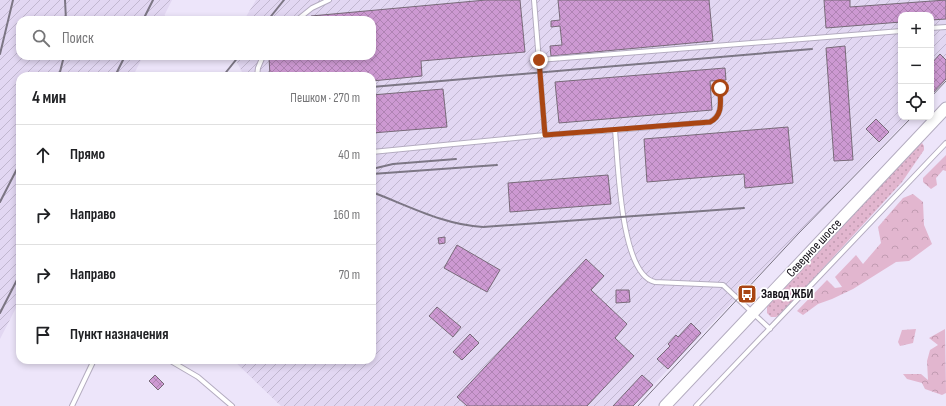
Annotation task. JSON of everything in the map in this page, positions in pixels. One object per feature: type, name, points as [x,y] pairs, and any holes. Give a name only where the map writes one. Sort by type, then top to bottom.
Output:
[{"type":"main road","name":"Северное шоссе","points":[[665,406],[946,108]]},
{"type":"lane","points":[[302,16],[312,8],[329,0]]},
{"type":"lane","points":[[534,0],[545,135]]},
{"type":"lane","points":[[934,28],[946,27]]},
{"type":"lane","points":[[539,60],[898,31]]},
{"type":"lane","points":[[258,72],[261,60]]},
{"type":"lane","points":[[376,152],[545,135],[710,122],[717,117],[720,112],[720,88]]},
{"type":"lane","points":[[615,130],[626,233],[631,251],[643,276],[655,282],[722,285],[737,297],[752,314],[770,329]]},
{"type":"lane","points":[[696,406],[946,143]]},
{"type":"lane","points":[[72,406],[92,364]]},
{"type":"lane","points":[[176,364],[198,377],[232,406]]},
{"type":"shaded area","points":[[0,0],[172,0],[164,16],[16,16],[16,60],[141,60],[135,72],[16,72],[16,308],[0,339]]},
{"type":"shaded area","points":[[256,0],[946,0],[946,79],[934,92],[934,12],[898,12],[898,120],[907,120],[633,406],[281,406],[237,364],[376,364],[376,72],[242,72],[236,60],[376,60],[376,16],[246,16]]},
{"type":"green space","points":[[922,143],[924,150],[902,182],[782,313],[776,317],[771,317],[767,313],[767,305],[917,145]]},
{"type":"green space","points":[[946,155],[946,171],[943,170],[936,178],[937,185],[931,189],[923,182],[923,178]]},
{"type":"green space","points":[[913,194],[923,202],[924,225],[932,244],[909,261],[896,262],[853,289],[818,304],[803,315],[797,311],[827,280],[835,288],[842,287],[835,277],[856,255],[863,264],[881,243],[878,227],[903,198]]},
{"type":"green space","points":[[916,329],[913,343],[900,346],[898,342],[902,330]]},
{"type":"green space","points":[[945,329],[946,393],[942,395],[925,389],[922,383],[907,379],[903,374],[921,374],[928,380],[927,361],[930,350],[938,345],[929,338]]},
{"type":"building","points":[[486,0],[520,0],[525,52],[421,61],[422,76],[376,81],[376,72],[270,72],[269,60],[376,60],[376,16],[311,16]]},
{"type":"building","points":[[558,0],[709,0],[713,41],[551,56],[550,46],[562,45],[560,26],[551,27],[551,21],[560,20]]},
{"type":"building","points":[[824,0],[850,0],[850,7],[946,0],[946,19],[934,20],[934,12],[898,12],[898,22],[826,28]]},
{"type":"building","points":[[845,46],[853,160],[834,161],[826,48]]},
{"type":"building","points":[[940,54],[946,60],[946,79],[934,92],[934,84],[934,61]]},
{"type":"building","points":[[725,68],[726,80],[710,81],[712,110],[559,123],[555,82]]},
{"type":"building","points":[[443,89],[447,127],[376,133],[376,95]]},
{"type":"building","points":[[876,119],[889,132],[879,142],[866,129]]},
{"type":"building","points":[[788,127],[793,183],[745,188],[744,174],[647,182],[644,139]]},
{"type":"building","points":[[608,175],[611,204],[510,212],[508,183]]},
{"type":"building","points":[[445,237],[445,243],[439,244],[438,238]]},
{"type":"building","points":[[457,245],[500,270],[487,292],[444,268]]},
{"type":"building","points":[[586,259],[604,276],[591,290],[627,324],[615,338],[634,356],[587,406],[467,406],[457,397]]},
{"type":"building","points":[[616,290],[629,290],[630,302],[616,303]]},
{"type":"building","points":[[437,307],[461,327],[453,337],[429,316]]},
{"type":"building","points":[[691,323],[701,333],[668,369],[657,359],[670,346],[668,344],[676,335],[678,337]]},
{"type":"building","points":[[470,334],[479,343],[462,360],[453,352]]},
{"type":"building","points":[[155,375],[164,384],[158,390],[149,381]]},
{"type":"building","points":[[642,375],[653,385],[633,406],[613,406]]},
{"type":"tram line","points":[[934,94],[946,81]]},
{"type":"tram line","points":[[638,406],[798,234],[909,120]]},
{"type":"railway","points":[[0,54],[13,0]]},
{"type":"railway","points":[[65,0],[66,16]]},
{"type":"railway","points":[[145,16],[153,0]]},
{"type":"railway","points":[[271,16],[284,0]]},
{"type":"railway","points":[[376,87],[812,49]]},
{"type":"railway","points":[[60,72],[63,60]]},
{"type":"railway","points":[[117,72],[123,60]]},
{"type":"railway","points":[[226,72],[236,60]]},
{"type":"railway","points":[[376,168],[393,164],[456,159]]},
{"type":"railway","points":[[376,174],[497,165]]},
{"type":"railway","points":[[0,202],[16,171]]},
{"type":"railway","points":[[376,194],[440,219],[454,223],[483,227],[744,208]]},
{"type":"railway","points":[[0,313],[16,282]]},
{"type":"place","name":"Завод ЖБИ","points":[[747,294]]},
{"type":"route","points":[[539,60],[545,135],[710,122],[717,117],[720,112],[720,88]]}]
